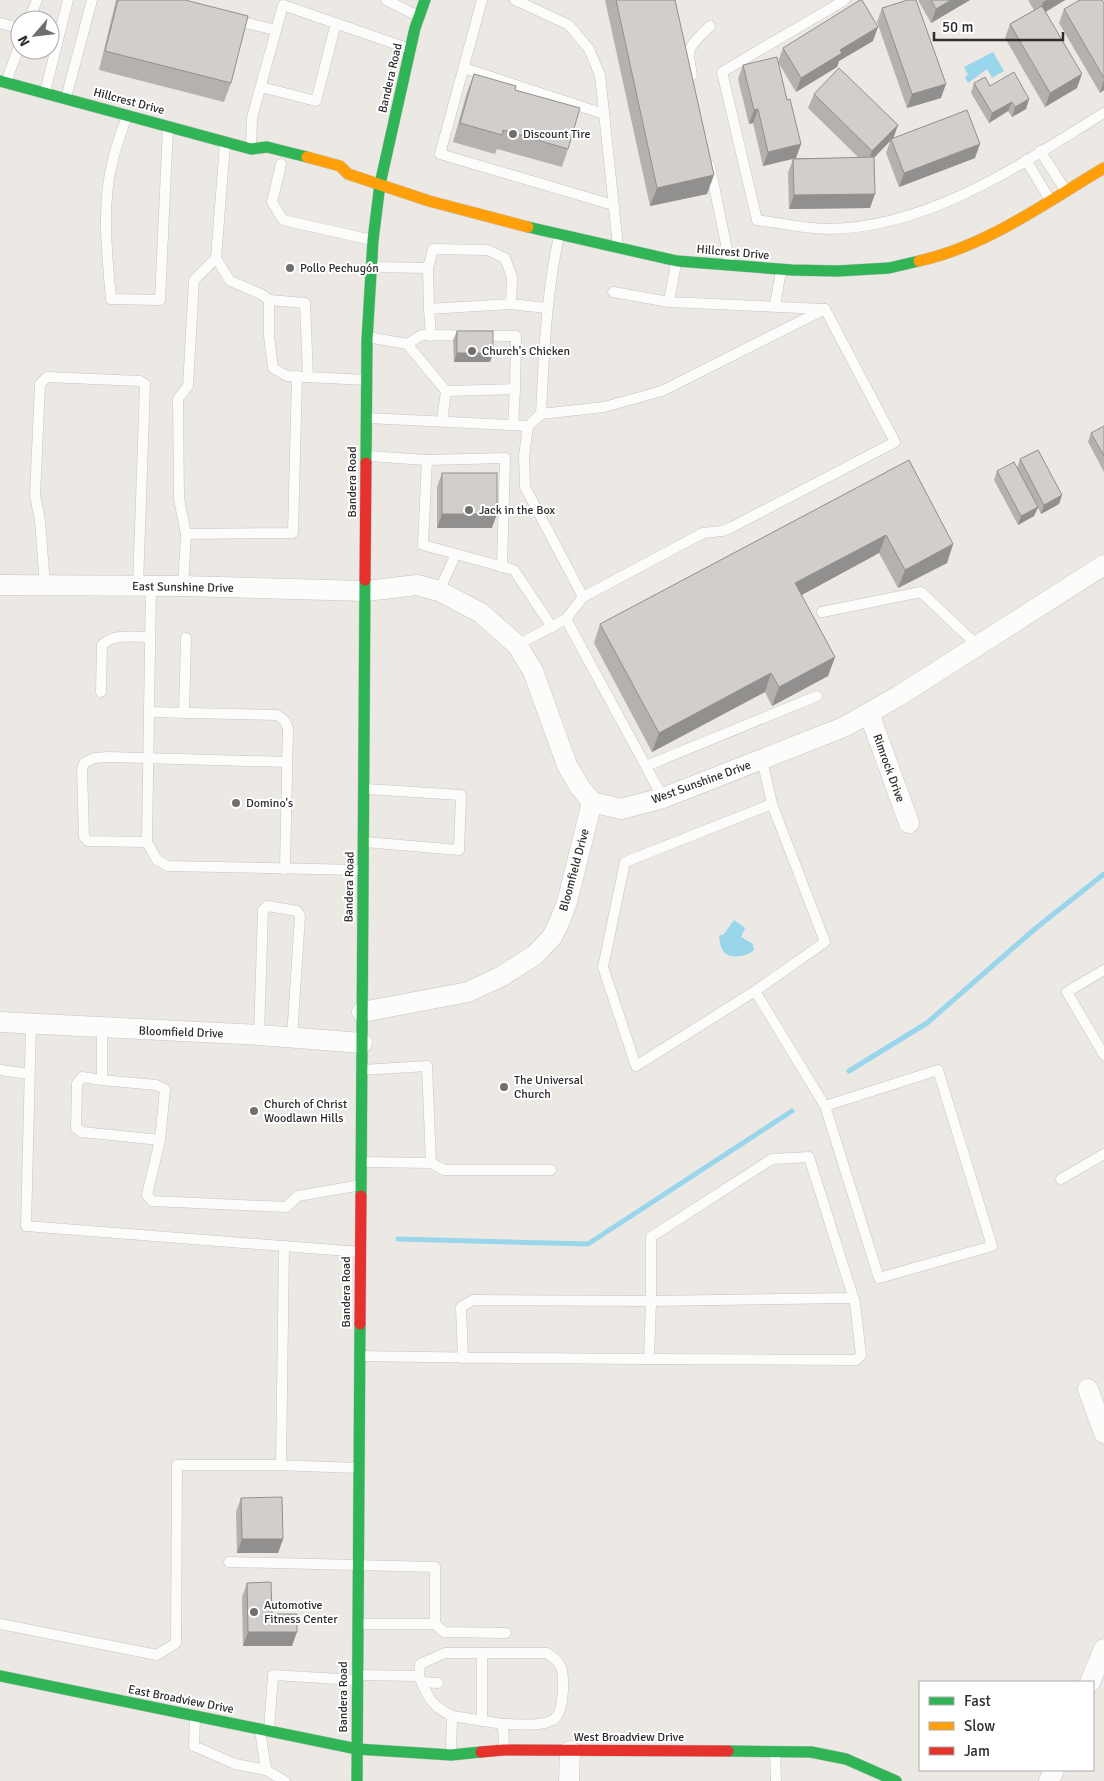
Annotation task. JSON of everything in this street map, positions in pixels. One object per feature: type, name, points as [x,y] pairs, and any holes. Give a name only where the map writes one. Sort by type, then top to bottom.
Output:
[{"type":"main road","name":"Bandera Road","points":[[356,1781],[367,337],[373,240],[380,184],[410,49],[425,0]]},
{"type":"main road","name":"Hillcrest Drive","points":[[3,82],[225,141],[252,149],[264,158],[285,165]]},
{"type":"main road","name":"Hillcrest Drive","points":[[252,149],[267,147],[340,166],[348,174],[429,201],[559,235],[677,261],[781,270],[838,271],[889,268],[934,258],[991,236],[1104,168]]},
{"type":"main road","name":"Hillcrest Drive","points":[[331,177],[339,179],[348,174]]},
{"type":"main road","name":"East Broadview Drive","points":[[0,1676],[357,1749]]},
{"type":"main road","name":"West Broadview Drive","points":[[357,1749],[451,1755],[504,1750],[830,1754],[896,1781]]},
{"type":"street","name":"West Sunshine Drive","points":[[592,802],[621,809],[663,798],[844,727],[978,646],[1104,565]]},
{"type":"street","name":"East Sunshine Drive","points":[[0,585],[183,586],[366,591]]},
{"type":"street","points":[[366,591],[417,585],[439,591],[481,613],[517,645],[533,671],[567,765],[592,802]]},
{"type":"street","name":"Rimrock Drive","points":[[869,713],[909,823]]},
{"type":"street","name":"Bloomfield Drive","points":[[362,1012],[468,992],[502,976],[535,955],[552,937],[559,924],[567,902],[592,802]]},
{"type":"street","name":"Bloomfield Drive","points":[[0,1022],[362,1042]]},
{"type":"street","points":[[1088,1389],[1104,1433]]},
{"type":"street","points":[[1090,1681],[1104,1649]]},
{"type":"street","points":[[569,1781],[570,1751]]},
{"type":"lane","points":[[44,93],[68,0]]},
{"type":"lane","points":[[66,98],[92,0]]},
{"type":"lane","points":[[386,0],[419,16]]},
{"type":"lane","points":[[482,0],[440,154],[613,206]]},
{"type":"lane","points":[[515,0],[569,25],[589,50],[600,75],[618,247]]},
{"type":"lane","points":[[845,0],[722,72],[757,220],[829,229],[884,222],[946,202],[987,184],[1104,113]]},
{"type":"lane","points":[[252,149],[252,118],[283,5],[410,49]]},
{"type":"lane","points":[[221,17],[276,30]]},
{"type":"lane","points":[[261,87],[316,101],[336,23]]},
{"type":"lane","points":[[694,84],[688,55],[689,48],[710,26]]},
{"type":"lane","points":[[3,82],[13,60]]},
{"type":"lane","points":[[464,68],[604,114]]},
{"type":"lane","points":[[127,115],[112,161],[108,191],[106,233],[111,299],[160,300],[168,126]]},
{"type":"lane","points":[[186,534],[293,533],[305,303],[269,300],[230,281],[216,258],[225,141]]},
{"type":"lane","points":[[707,152],[730,265]]},
{"type":"lane","points":[[1040,152],[1066,192]]},
{"type":"lane","points":[[1026,160],[1051,201]]},
{"type":"lane","points":[[285,165],[272,202],[276,212],[283,220],[373,240]]},
{"type":"lane","points":[[541,414],[546,308],[549,279],[559,235]]},
{"type":"lane","points":[[431,336],[428,268],[433,249],[487,250],[505,258],[512,277],[511,304]]},
{"type":"lane","points":[[183,586],[186,534],[179,499],[178,399],[188,386],[194,280],[216,258]]},
{"type":"lane","points":[[669,302],[677,261]]},
{"type":"lane","points":[[371,267],[428,268]]},
{"type":"lane","points":[[775,306],[781,270]]},
{"type":"lane","points":[[613,292],[669,302],[825,309]]},
{"type":"lane","points":[[269,300],[268,336],[273,368],[287,376],[366,380]]},
{"type":"lane","points":[[430,309],[511,304],[546,308]]},
{"type":"lane","points":[[583,597],[526,487],[524,456],[528,426],[541,414],[604,407],[662,391],[825,309]]},
{"type":"lane","points":[[517,645],[566,619],[583,597],[703,533],[722,531],[732,527],[895,442],[825,309]]},
{"type":"lane","points":[[367,337],[406,344],[422,336],[516,336],[513,425]]},
{"type":"lane","points":[[406,344],[446,390],[442,421]]},
{"type":"lane","points":[[45,585],[40,520],[35,495],[40,384],[47,377],[140,381],[145,384],[144,586],[150,637],[147,842],[158,860],[168,866],[363,870]]},
{"type":"lane","points":[[446,390],[515,390]]},
{"type":"lane","points":[[366,418],[528,426]]},
{"type":"lane","points":[[366,456],[426,460],[505,458],[502,567]]},
{"type":"lane","points":[[426,460],[423,545],[514,570],[552,627]]},
{"type":"lane","points":[[439,591],[456,554]]},
{"type":"lane","points":[[822,612],[921,592],[978,646]]},
{"type":"lane","points":[[566,619],[663,798]]},
{"type":"lane","points":[[101,692],[102,645],[108,639],[115,637],[150,637]]},
{"type":"lane","points":[[184,713],[186,638]]},
{"type":"lane","points":[[646,766],[817,696]]},
{"type":"lane","points":[[149,712],[277,714],[285,721],[288,728],[285,869]]},
{"type":"lane","points":[[147,842],[88,841],[84,837],[82,769],[84,763],[94,758],[287,762]]},
{"type":"lane","points":[[762,759],[772,804],[825,942],[755,991],[636,1066],[603,967],[625,862],[772,804]]},
{"type":"lane","points":[[364,788],[461,795],[460,850],[364,842]]},
{"type":"lane","points":[[258,1035],[263,910],[267,906],[297,911],[300,916],[292,1037]]},
{"type":"lane","points":[[1104,970],[1067,992],[1104,1055]]},
{"type":"lane","points":[[755,991],[825,1106],[879,1278],[992,1246],[938,1070],[825,1106]]},
{"type":"lane","points":[[31,1025],[26,1226],[360,1252]]},
{"type":"lane","points":[[102,1028],[102,1080]]},
{"type":"lane","points":[[362,1070],[426,1066],[431,1163]]},
{"type":"lane","points":[[0,1070],[29,1074]]},
{"type":"lane","points":[[160,1140],[82,1132],[76,1128],[77,1084],[82,1077],[156,1085],[165,1089],[160,1140],[147,1195],[152,1201],[286,1207],[298,1196],[361,1185]]},
{"type":"lane","points":[[1061,1179],[1104,1154]]},
{"type":"lane","points":[[360,1356],[464,1358],[649,1359],[856,1360],[861,1355],[853,1298],[809,1157],[772,1159],[650,1237],[651,1301],[649,1359]]},
{"type":"lane","points":[[361,1162],[431,1163],[444,1170],[551,1170]]},
{"type":"lane","points":[[281,1465],[284,1246]]},
{"type":"lane","points":[[464,1358],[461,1306],[473,1300],[651,1301],[853,1298]]},
{"type":"lane","points":[[0,1624],[157,1655],[176,1643],[177,1465],[281,1465],[358,1468]]},
{"type":"lane","points":[[229,1562],[435,1567],[435,1624]]},
{"type":"lane","points":[[358,1624],[435,1624],[444,1632],[506,1633]]},
{"type":"lane","points":[[445,1653],[547,1653],[557,1660],[562,1669],[562,1710],[555,1719],[546,1723],[503,1724],[452,1716],[436,1708],[428,1698],[420,1679],[420,1664],[445,1653]]},
{"type":"lane","points":[[482,1653],[478,1683],[482,1721]]},
{"type":"lane","points":[[266,1770],[264,1730],[273,1675],[420,1679],[438,1683]]},
{"type":"lane","points":[[195,1716],[194,1746],[235,1764],[266,1770],[286,1781]]},
{"type":"lane","points":[[451,1755],[452,1716]]},
{"type":"lane","points":[[503,1724],[504,1750]]},
{"type":"lane","points":[[775,1752],[776,1781]]},
{"type":"water","points":[[993,52],[1004,71],[992,78],[987,69],[968,83],[965,77],[968,75],[964,67]]},
{"type":"water","points":[[734,920],[745,928],[741,937],[753,944],[754,950],[751,952],[730,956],[724,952],[719,936],[724,934]]},
{"type":"building","points":[[118,0],[185,0],[248,16],[231,83],[105,51]]},
{"type":"building","points":[[616,0],[675,0],[714,175],[657,188]]},
{"type":"building","points":[[862,0],[878,27],[840,50],[842,53],[801,78],[783,48]]},
{"type":"building","points":[[908,0],[916,0],[946,84],[912,94],[882,8]]},
{"type":"building","points":[[931,0],[951,0],[936,9]]},
{"type":"building","points":[[1080,0],[1102,0],[1104,3],[1104,78],[1064,9]]},
{"type":"building","points":[[1042,6],[1082,74],[1050,93],[1010,24]]},
{"type":"building","points":[[777,57],[787,100],[790,99],[801,144],[768,152],[758,109],[754,110],[743,65]]},
{"type":"building","points":[[839,68],[898,125],[872,151],[814,94]]},
{"type":"building","points":[[1014,72],[1029,99],[1015,107],[1012,102],[992,113],[974,83],[985,77],[990,86]]},
{"type":"building","points":[[474,74],[516,86],[515,90],[580,108],[568,149],[503,130],[502,135],[460,123]]},
{"type":"building","points":[[967,110],[980,144],[904,173],[891,139]]},
{"type":"building","points":[[874,157],[875,194],[794,195],[793,159]]},
{"type":"building","points":[[457,331],[493,331],[493,353],[457,353]]},
{"type":"building","points":[[1104,426],[1104,456],[1091,433]]},
{"type":"building","points":[[1038,450],[1062,495],[1044,505],[1020,459]]},
{"type":"building","points":[[909,460],[953,544],[905,570],[886,535],[795,583],[835,657],[779,687],[771,673],[659,733],[600,624]]},
{"type":"building","points":[[1014,462],[1038,507],[1021,516],[997,471]]},
{"type":"building","points":[[442,473],[497,473],[497,514],[442,514]]},
{"type":"building","points":[[282,1497],[283,1539],[242,1539],[241,1498]]},
{"type":"building","points":[[271,1582],[272,1614],[297,1614],[297,1632],[248,1632],[247,1583]]},
{"type":"waterway","points":[[849,1071],[927,1023],[1036,928],[1104,874]]},
{"type":"waterway","points":[[398,1239],[588,1244],[792,1111]]},
{"type":"traffic: fast","points":[[366,463],[367,340],[373,240],[380,184],[415,28],[425,0]]},
{"type":"traffic: fast","points":[[0,81],[251,149],[267,147],[307,157]]},
{"type":"traffic: fast","points":[[528,227],[677,261],[792,270],[838,271],[889,268],[919,261]]},
{"type":"traffic: fast","points":[[361,1196],[365,580]]},
{"type":"traffic: fast","points":[[357,1781],[360,1324]]},
{"type":"traffic: fast","points":[[0,1676],[357,1749],[451,1755],[481,1752]]},
{"type":"traffic: fast","points":[[728,1751],[811,1752],[846,1759],[896,1781]]},
{"type":"traffic: slow","points":[[307,157],[340,166],[348,174],[429,201],[528,227]]},
{"type":"traffic: slow","points":[[919,261],[944,254],[992,234],[1104,168]]},
{"type":"traffic: jam","points":[[365,580],[366,463]]},
{"type":"traffic: jam","points":[[360,1324],[361,1196]]},
{"type":"traffic: jam","points":[[481,1752],[504,1750],[728,1751]]},
{"type":"place","name":"Discount Tire","points":[[513,134]]},
{"type":"place","name":"Pollo Pechugón","points":[[290,268]]},
{"type":"place","name":"Church's Chicken","points":[[472,351]]},
{"type":"place","name":"Jack in the Box","points":[[469,510]]},
{"type":"place","name":"Domino's","points":[[236,803]]},
{"type":"place","name":"The Universal Church","points":[[504,1087]]},
{"type":"place","name":"Church of Christ Woodlawn Hills","points":[[254,1111]]},
{"type":"place","name":"Automotive Fitness Center","points":[[254,1612]]}]
